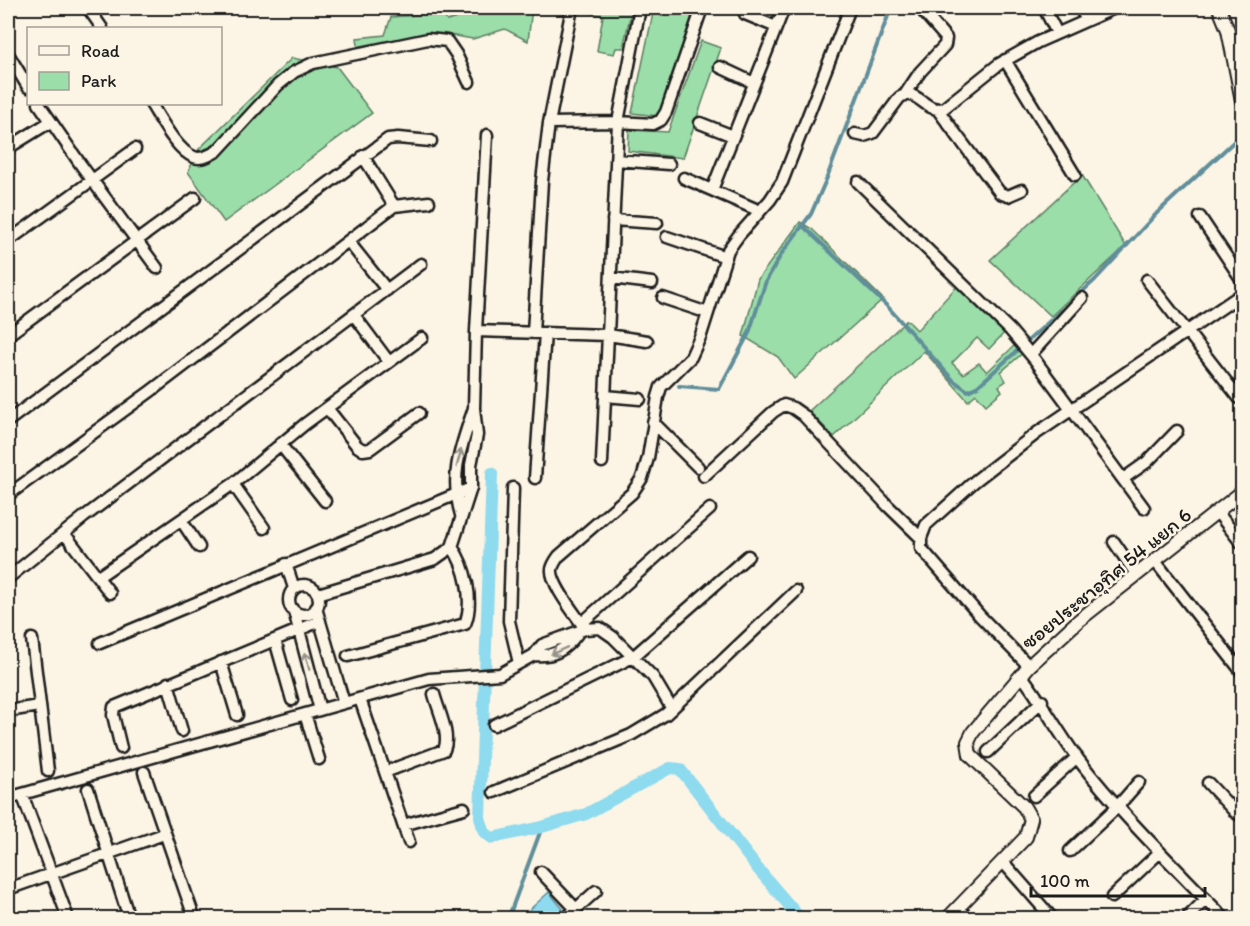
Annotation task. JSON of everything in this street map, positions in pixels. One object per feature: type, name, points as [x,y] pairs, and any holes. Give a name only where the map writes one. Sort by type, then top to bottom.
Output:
[{"type":"street","points":[[88,8],[101,27]]},
{"type":"street","points":[[533,333],[542,180],[549,123],[572,8]]},
{"type":"street","points":[[602,462],[618,122],[640,8]]},
{"type":"street","points":[[549,123],[653,124],[661,120],[666,112],[702,8]]},
{"type":"street","points":[[712,190],[784,8]]},
{"type":"street","points":[[582,629],[551,571],[559,556],[632,493],[642,478],[661,387],[691,357],[728,250],[782,183],[850,8]]},
{"type":"street","points":[[855,134],[864,136],[873,133],[920,72],[945,45],[946,38],[920,8]]},
{"type":"street","points":[[1044,8],[1058,33]]},
{"type":"street","points":[[1080,8],[1087,20]]},
{"type":"street","points":[[906,93],[913,94],[931,108],[938,110],[944,108],[966,88],[1005,60],[1038,42],[1115,8]]},
{"type":"street","points":[[1219,8],[1228,30],[1242,100]]},
{"type":"street","points":[[745,14],[777,27]]},
{"type":"street","points":[[152,105],[176,142],[194,157],[204,157],[217,151],[278,85],[294,72],[313,63],[428,39],[447,41],[469,82]]},
{"type":"street","points":[[8,54],[27,85]]},
{"type":"street","points":[[1005,60],[1075,175]]},
{"type":"street","points":[[720,68],[754,83]]},
{"type":"street","points":[[40,105],[157,268]]},
{"type":"street","points":[[938,110],[1000,194],[1008,196],[1022,190]]},
{"type":"street","points":[[8,148],[50,122]]},
{"type":"street","points":[[700,123],[734,136]]},
{"type":"street","points":[[318,594],[435,559],[452,547],[471,488],[471,465],[477,435],[474,408],[476,331],[487,135]]},
{"type":"street","points":[[8,421],[388,139],[431,141]]},
{"type":"street","points":[[8,241],[135,149]]},
{"type":"street","points":[[363,156],[394,206]]},
{"type":"street","points":[[616,160],[669,164]]},
{"type":"street","points":[[684,178],[760,211]]},
{"type":"street","points":[[858,182],[1018,339],[1144,508]]},
{"type":"street","points":[[8,335],[195,198]]},
{"type":"street","points":[[8,495],[394,206],[429,202]]},
{"type":"street","points":[[1200,217],[1242,280]]},
{"type":"street","points":[[613,220],[657,223]]},
{"type":"street","points":[[667,237],[726,257]]},
{"type":"street","points":[[348,241],[387,290]]},
{"type":"street","points":[[8,578],[64,533],[422,264]]},
{"type":"street","points":[[610,278],[652,283]]},
{"type":"street","points":[[1147,280],[1239,398]]},
{"type":"street","points":[[1224,918],[1160,852],[1077,758],[1025,671],[921,548],[921,538],[926,525],[975,481],[1036,433],[1242,294]]},
{"type":"street","points":[[663,298],[708,313]]},
{"type":"street","points":[[1029,352],[1082,298]]},
{"type":"street","points":[[354,315],[389,362]]},
{"type":"street","points":[[476,331],[608,335],[647,341]]},
{"type":"street","points":[[535,478],[545,333]]},
{"type":"street","points":[[98,577],[233,484],[280,444],[422,338]]},
{"type":"street","points":[[605,396],[640,399]]},
{"type":"street","points":[[653,422],[701,472],[773,412],[784,405],[794,408],[921,538]]},
{"type":"street","points":[[327,408],[357,446],[363,450],[370,449],[419,413]]},
{"type":"street","points":[[461,515],[455,494],[456,470],[474,408]]},
{"type":"street","points":[[1123,479],[1146,462],[1178,431]]},
{"type":"street","points":[[280,444],[325,501]]},
{"type":"street","points":[[233,484],[264,528]]},
{"type":"street","points":[[100,642],[471,488]]},
{"type":"street","points":[[513,488],[508,621],[519,663]]},
{"type":"street","name":"ซอยประชาอุทิศ 54 แยก 6","points":[[948,918],[1026,837],[1031,819],[1024,807],[970,755],[968,742],[973,732],[1025,671],[1078,621],[1242,492]]},
{"type":"street","points":[[8,798],[429,679],[492,676],[534,655],[547,656],[568,646],[582,629],[710,509]]},
{"type":"street","points":[[1218,513],[1242,544]]},
{"type":"street","points":[[182,520],[200,547]]},
{"type":"street","points":[[64,533],[110,592]]},
{"type":"street","points":[[1114,542],[1136,574]]},
{"type":"street","points":[[348,656],[465,624],[468,616],[466,575],[459,556],[452,547]]},
{"type":"street","points":[[494,725],[633,657],[748,556]]},
{"type":"street","points":[[1155,561],[1242,672]]},
{"type":"street","points":[[286,564],[294,588]]},
{"type":"street","points":[[294,611],[304,615],[313,612],[319,599],[316,590],[308,585],[298,586],[290,592],[289,603],[294,611],[320,710]]},
{"type":"street","points":[[494,792],[631,735],[672,709],[796,591]]},
{"type":"street","points":[[316,608],[344,703]]},
{"type":"street","points":[[121,748],[113,715],[114,707],[320,621]]},
{"type":"street","points":[[582,629],[600,628],[605,631],[653,677],[672,709]]},
{"type":"street","points":[[32,639],[48,771]]},
{"type":"street","points":[[275,640],[292,700]]},
{"type":"street","points":[[221,662],[237,715]]},
{"type":"street","points":[[168,683],[182,731]]},
{"type":"street","points":[[385,772],[444,750],[447,744],[446,737],[434,694]]},
{"type":"street","points":[[360,699],[409,842]]},
{"type":"street","points":[[988,752],[1042,701]]},
{"type":"street","points":[[8,711],[39,706]]},
{"type":"street","points":[[305,714],[319,759]]},
{"type":"street","points":[[1034,796],[1077,758]]},
{"type":"street","points":[[144,772],[193,914]]},
{"type":"street","points":[[1070,850],[1118,806],[1139,782]]},
{"type":"street","points":[[1208,783],[1236,813],[1242,816]]},
{"type":"street","points":[[88,789],[129,918]]},
{"type":"street","points":[[22,794],[68,918]]},
{"type":"street","points":[[403,825],[464,808]]},
{"type":"street","points":[[8,889],[164,834]]},
{"type":"street","points":[[1112,897],[1160,852]]},
{"type":"street","points":[[1003,862],[1052,918]]},
{"type":"street","points":[[541,872],[576,909]]},
{"type":"street","points":[[566,918],[596,891]]},
{"type":"street","points":[[1186,918],[1206,899]]},
{"type":"street","points":[[958,908],[968,918]]},
{"type":"green space","points":[[532,8],[528,41],[505,29],[473,39],[449,35],[413,39],[386,52],[360,60],[357,38],[385,35],[391,17],[442,13],[447,21],[476,12]]},
{"type":"green space","points":[[590,8],[632,8],[623,48],[616,48],[614,54],[597,51],[603,16],[589,12]]},
{"type":"green space","points":[[654,8],[695,8],[658,116],[632,113]]},
{"type":"green space","points":[[701,41],[721,48],[683,158],[628,151],[629,130],[668,132]]},
{"type":"green space","points":[[292,58],[337,67],[372,113],[224,222],[188,172],[199,149]]},
{"type":"green space","points":[[1082,175],[1126,246],[1051,316],[990,260]]},
{"type":"green space","points":[[800,222],[812,229],[883,299],[794,379],[778,357],[743,336],[758,279]]},
{"type":"green space","points":[[959,284],[1007,330],[989,349],[977,338],[952,363],[963,374],[979,363],[987,372],[1017,343],[1024,352],[1001,372],[1006,381],[999,386],[1002,391],[986,405],[976,394],[968,401],[924,351],[834,437],[809,411],[907,320],[917,330]]},
{"type":"water","points":[[549,892],[563,909],[553,918],[534,918],[528,911]]},
{"type":"waterway","points":[[679,386],[719,389],[749,333],[766,281],[782,253],[811,214],[891,8]]},
{"type":"waterway","points":[[802,225],[888,307],[953,380],[968,391],[978,386],[1095,280],[1157,213],[1242,134]]},
{"type":"waterway","points":[[492,473],[480,817],[484,832],[492,838],[586,814],[670,768],[680,769],[758,869],[800,918]]},
{"type":"waterway","points":[[506,918],[509,916],[542,827]]}]
